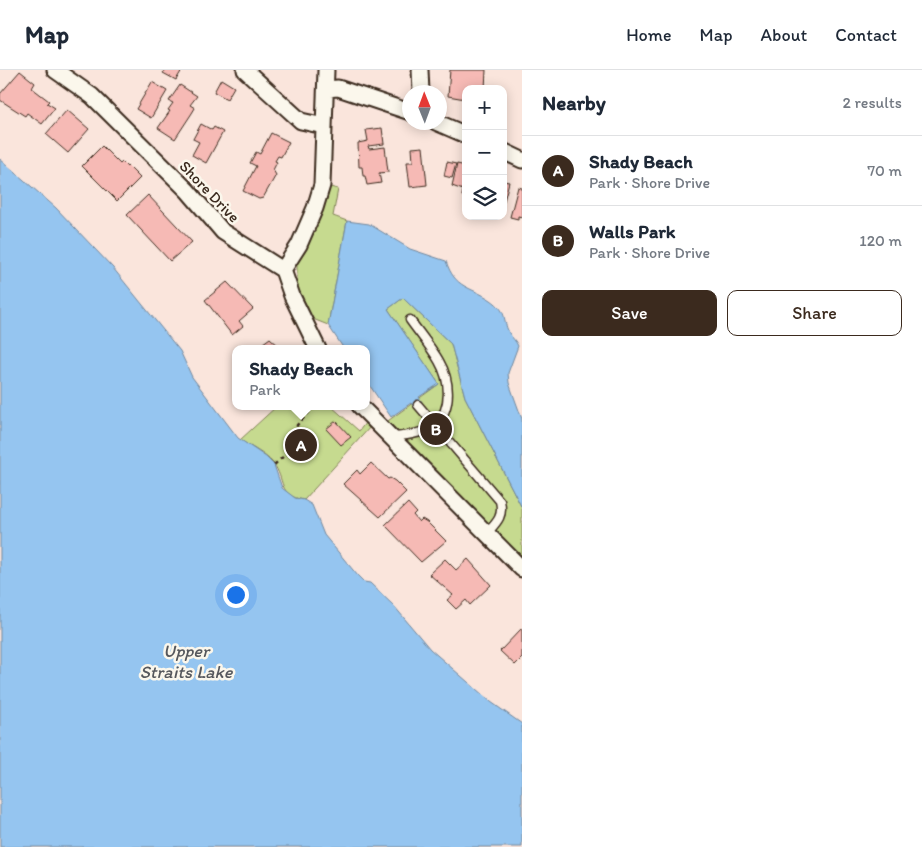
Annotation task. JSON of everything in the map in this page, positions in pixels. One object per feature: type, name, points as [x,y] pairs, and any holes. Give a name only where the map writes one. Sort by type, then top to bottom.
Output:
[{"type":"street","name":"Shore Drive","points":[[55,70],[76,83],[98,102],[188,191],[223,232],[283,270]]},
{"type":"street","points":[[245,70],[301,121],[324,126]]},
{"type":"street","points":[[316,345],[292,296],[283,270],[299,245],[320,192],[325,157],[326,70]]},
{"type":"street","points":[[420,70],[421,85]]},
{"type":"street","points":[[326,89],[338,88],[402,109]]},
{"type":"street","points":[[447,127],[462,133]]},
{"type":"street","points":[[507,154],[522,160]]},
{"type":"street","points":[[364,410],[522,569]]},
{"type":"lane","points":[[390,438],[408,435],[434,426],[445,413],[449,387],[440,362],[410,320]]},
{"type":"lane","points":[[418,405],[500,501],[502,510],[500,519],[486,534]]},
{"type":"path","points":[[274,465],[296,445],[298,425],[311,410]]},
{"type":"green space","points":[[322,185],[338,189],[333,216],[347,221],[328,325],[313,319],[297,294],[297,253]]},
{"type":"green space","points":[[403,298],[451,344],[465,397],[522,508],[522,557],[385,423],[439,384],[388,309]]},
{"type":"green space","points":[[273,410],[335,410],[359,431],[366,422],[371,426],[304,500],[295,498],[286,491],[277,469],[269,459],[240,440]]},
{"type":"water","name":"Upper Straits Lake","points":[[0,159],[56,208],[113,268],[180,351],[192,377],[238,438],[266,457],[274,465],[282,488],[295,498],[304,500],[312,505],[324,535],[358,576],[364,582],[370,583],[394,606],[430,649],[491,702],[522,724],[522,847],[0,847]]},
{"type":"water","points":[[347,221],[369,224],[410,249],[446,261],[454,277],[459,282],[496,304],[504,315],[509,333],[518,346],[508,373],[509,383],[522,419],[522,508],[465,397],[451,344],[403,298],[388,309],[439,384],[419,397],[422,402],[414,407],[411,403],[391,417],[370,386],[370,345],[341,345],[328,325]]},
{"type":"building","points":[[165,70],[182,70],[176,80],[163,73]]},
{"type":"building","points":[[450,70],[486,70],[485,85],[462,85],[462,98],[448,96]]},
{"type":"building","points":[[20,71],[35,83],[32,88],[55,108],[42,124],[27,113],[25,116],[0,100],[0,94]]},
{"type":"building","points":[[221,79],[234,87],[227,99],[214,92]]},
{"type":"building","points":[[152,82],[167,91],[151,118],[136,109]]},
{"type":"building","points":[[180,85],[197,96],[190,105],[195,108],[175,139],[158,128],[170,111],[168,110],[173,103],[169,101]]},
{"type":"building","points":[[67,110],[89,129],[68,153],[46,134]]},
{"type":"building","points":[[201,124],[212,130],[214,127],[223,132],[206,163],[192,155],[199,142],[193,139]]},
{"type":"building","points":[[382,128],[384,144],[368,146],[369,149],[385,147],[388,172],[379,173],[381,183],[367,185],[362,167],[359,167],[358,143],[368,141],[366,130]]},
{"type":"building","points":[[271,133],[289,142],[281,157],[278,156],[275,161],[277,162],[273,170],[276,175],[263,198],[259,199],[243,191],[256,166],[250,163],[256,152],[260,154]]},
{"type":"building","points":[[102,146],[120,164],[122,162],[128,166],[140,178],[117,201],[82,166]]},
{"type":"building","points":[[423,147],[427,185],[410,187],[407,162],[413,162],[412,148]]},
{"type":"building","points":[[447,162],[456,164],[452,178],[444,176]]},
{"type":"building","points":[[457,164],[462,165],[462,190],[452,186]]},
{"type":"building","points":[[518,187],[522,188],[522,217],[518,216],[518,219],[510,217]]},
{"type":"building","points":[[148,195],[192,242],[170,261],[127,215]]},
{"type":"building","points":[[227,282],[253,309],[239,321],[243,326],[232,335],[205,300]]},
{"type":"building","points":[[270,338],[278,345],[260,345]]},
{"type":"building","points":[[336,421],[351,437],[341,445],[326,429]]},
{"type":"building","points":[[371,463],[406,492],[380,517],[343,484],[357,470],[360,474]]},
{"type":"building","points":[[408,503],[416,512],[413,515],[419,522],[422,519],[427,522],[446,541],[421,562],[385,525]]},
{"type":"building","points":[[445,559],[456,570],[468,559],[491,585],[470,605],[466,600],[456,609],[447,600],[453,595],[429,574]]},
{"type":"building","points":[[522,628],[522,658],[515,665],[500,651]]},
{"type":"place","name":"Walls Park","points":[[436,429]]},
{"type":"place","name":"Shady Beach","points":[[301,445]]}]
